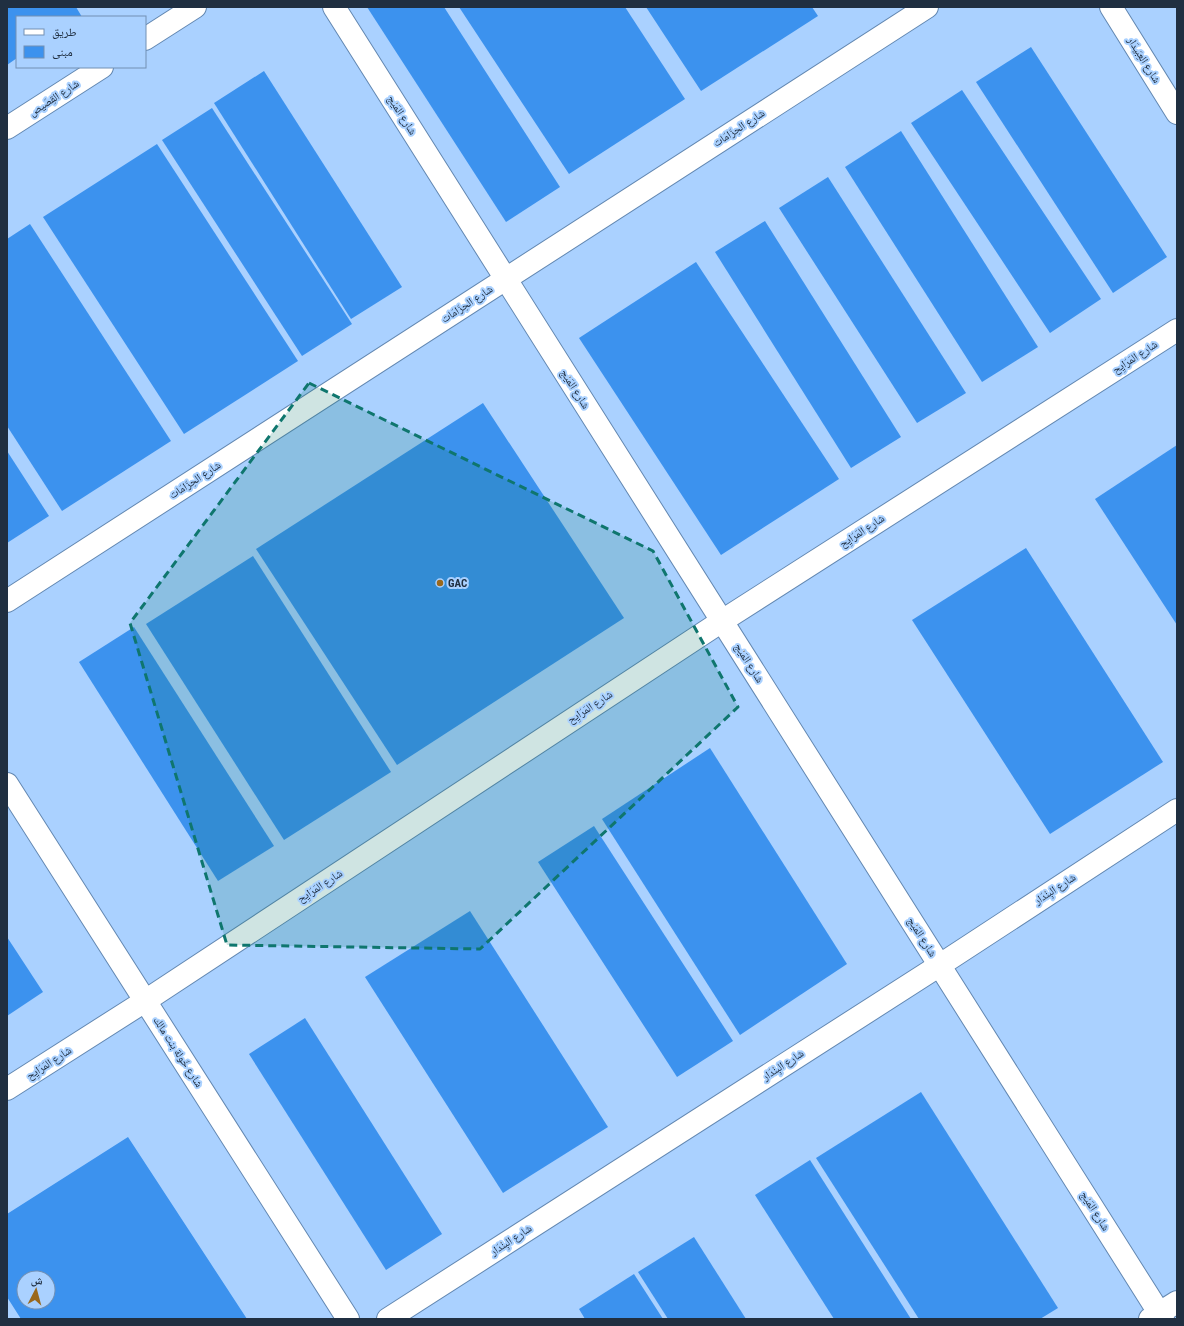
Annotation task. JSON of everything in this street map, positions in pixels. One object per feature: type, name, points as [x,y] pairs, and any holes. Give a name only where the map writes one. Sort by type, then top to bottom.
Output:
[{"type":"street","points":[[146,38],[195,7]]},
{"type":"street","name":"شارع المَيْج","points":[[334,7],[1162,1313]]},
{"type":"street","name":"شارع الحِزَامَات","points":[[7,601],[927,7]]},
{"type":"street","name":"شارع العِبَيدَار","points":[[1111,7],[1177,113]]},
{"type":"street","name":"شارع القِصَيص","points":[[7,128],[100,68]]},
{"type":"street","name":"شارع المَرَايِح","points":[[7,1089],[145,1001],[722,621],[1177,330]]},
{"type":"street","name":"شارع خَولة بنت مالك","points":[[7,784],[348,1319]]},
{"type":"street","name":"شارع البِنْدَار","points":[[388,1319],[940,965],[1177,810]]},
{"type":"highlighted area","points":[[309,383],[653,551],[738,707],[480,949],[227,945],[130,623]]},
{"type":"building","points":[[7,7],[76,7],[81,16],[16,16],[16,59],[7,65]]},
{"type":"building","points":[[367,7],[444,7],[560,187],[506,222]]},
{"type":"building","points":[[459,7],[625,7],[685,99],[569,174]]},
{"type":"building","points":[[646,7],[812,7],[818,16],[701,91]]},
{"type":"building","points":[[1031,47],[1167,257],[1113,293],[976,82]]},
{"type":"building","points":[[264,71],[402,287],[351,319],[214,103]]},
{"type":"building","points":[[962,90],[1101,299],[1050,333],[911,123]]},
{"type":"building","points":[[212,108],[352,324],[302,356],[162,140]]},
{"type":"building","points":[[901,131],[1038,347],[982,382],[845,167]]},
{"type":"building","points":[[157,144],[298,361],[184,434],[43,217]]},
{"type":"building","points":[[828,177],[966,393],[917,423],[779,208]]},
{"type":"building","points":[[765,221],[901,437],[851,468],[715,252]]},
{"type":"building","points":[[30,224],[171,441],[62,511],[7,426],[7,239]]},
{"type":"building","points":[[696,262],[839,479],[721,555],[579,338]]},
{"type":"building","name":"GAC","points":[[483,403],[624,618],[397,765],[256,549]]},
{"type":"building","points":[[1177,445],[1177,625],[1095,499]]},
{"type":"building","points":[[7,451],[49,516],[7,543]]},
{"type":"building","points":[[1026,548],[1163,762],[1050,834],[912,620]]},
{"type":"building","points":[[253,556],[391,772],[284,840],[146,624]]},
{"type":"building","points":[[134,627],[274,846],[218,881],[79,662]]},
{"type":"building","points":[[710,748],[847,964],[740,1035],[602,819]]},
{"type":"building","points":[[594,826],[733,1041],[677,1077],[538,862]]},
{"type":"building","points":[[470,911],[608,1127],[503,1193],[365,977]]},
{"type":"building","points":[[7,937],[43,992],[7,1016]]},
{"type":"building","points":[[305,1018],[442,1234],[386,1270],[249,1054]]},
{"type":"building","points":[[921,1092],[1058,1308],[1040,1319],[919,1319],[816,1158]]},
{"type":"building","points":[[128,1137],[247,1319],[21,1319],[7,1297],[7,1214]]},
{"type":"building","points":[[810,1160],[911,1319],[834,1319],[755,1195]]},
{"type":"building","points":[[694,1237],[746,1319],[668,1319],[638,1272]]},
{"type":"building","points":[[634,1274],[663,1319],[585,1319],[579,1309]]},
{"type":"place","name":"GAC","points":[[440,583]]}]
